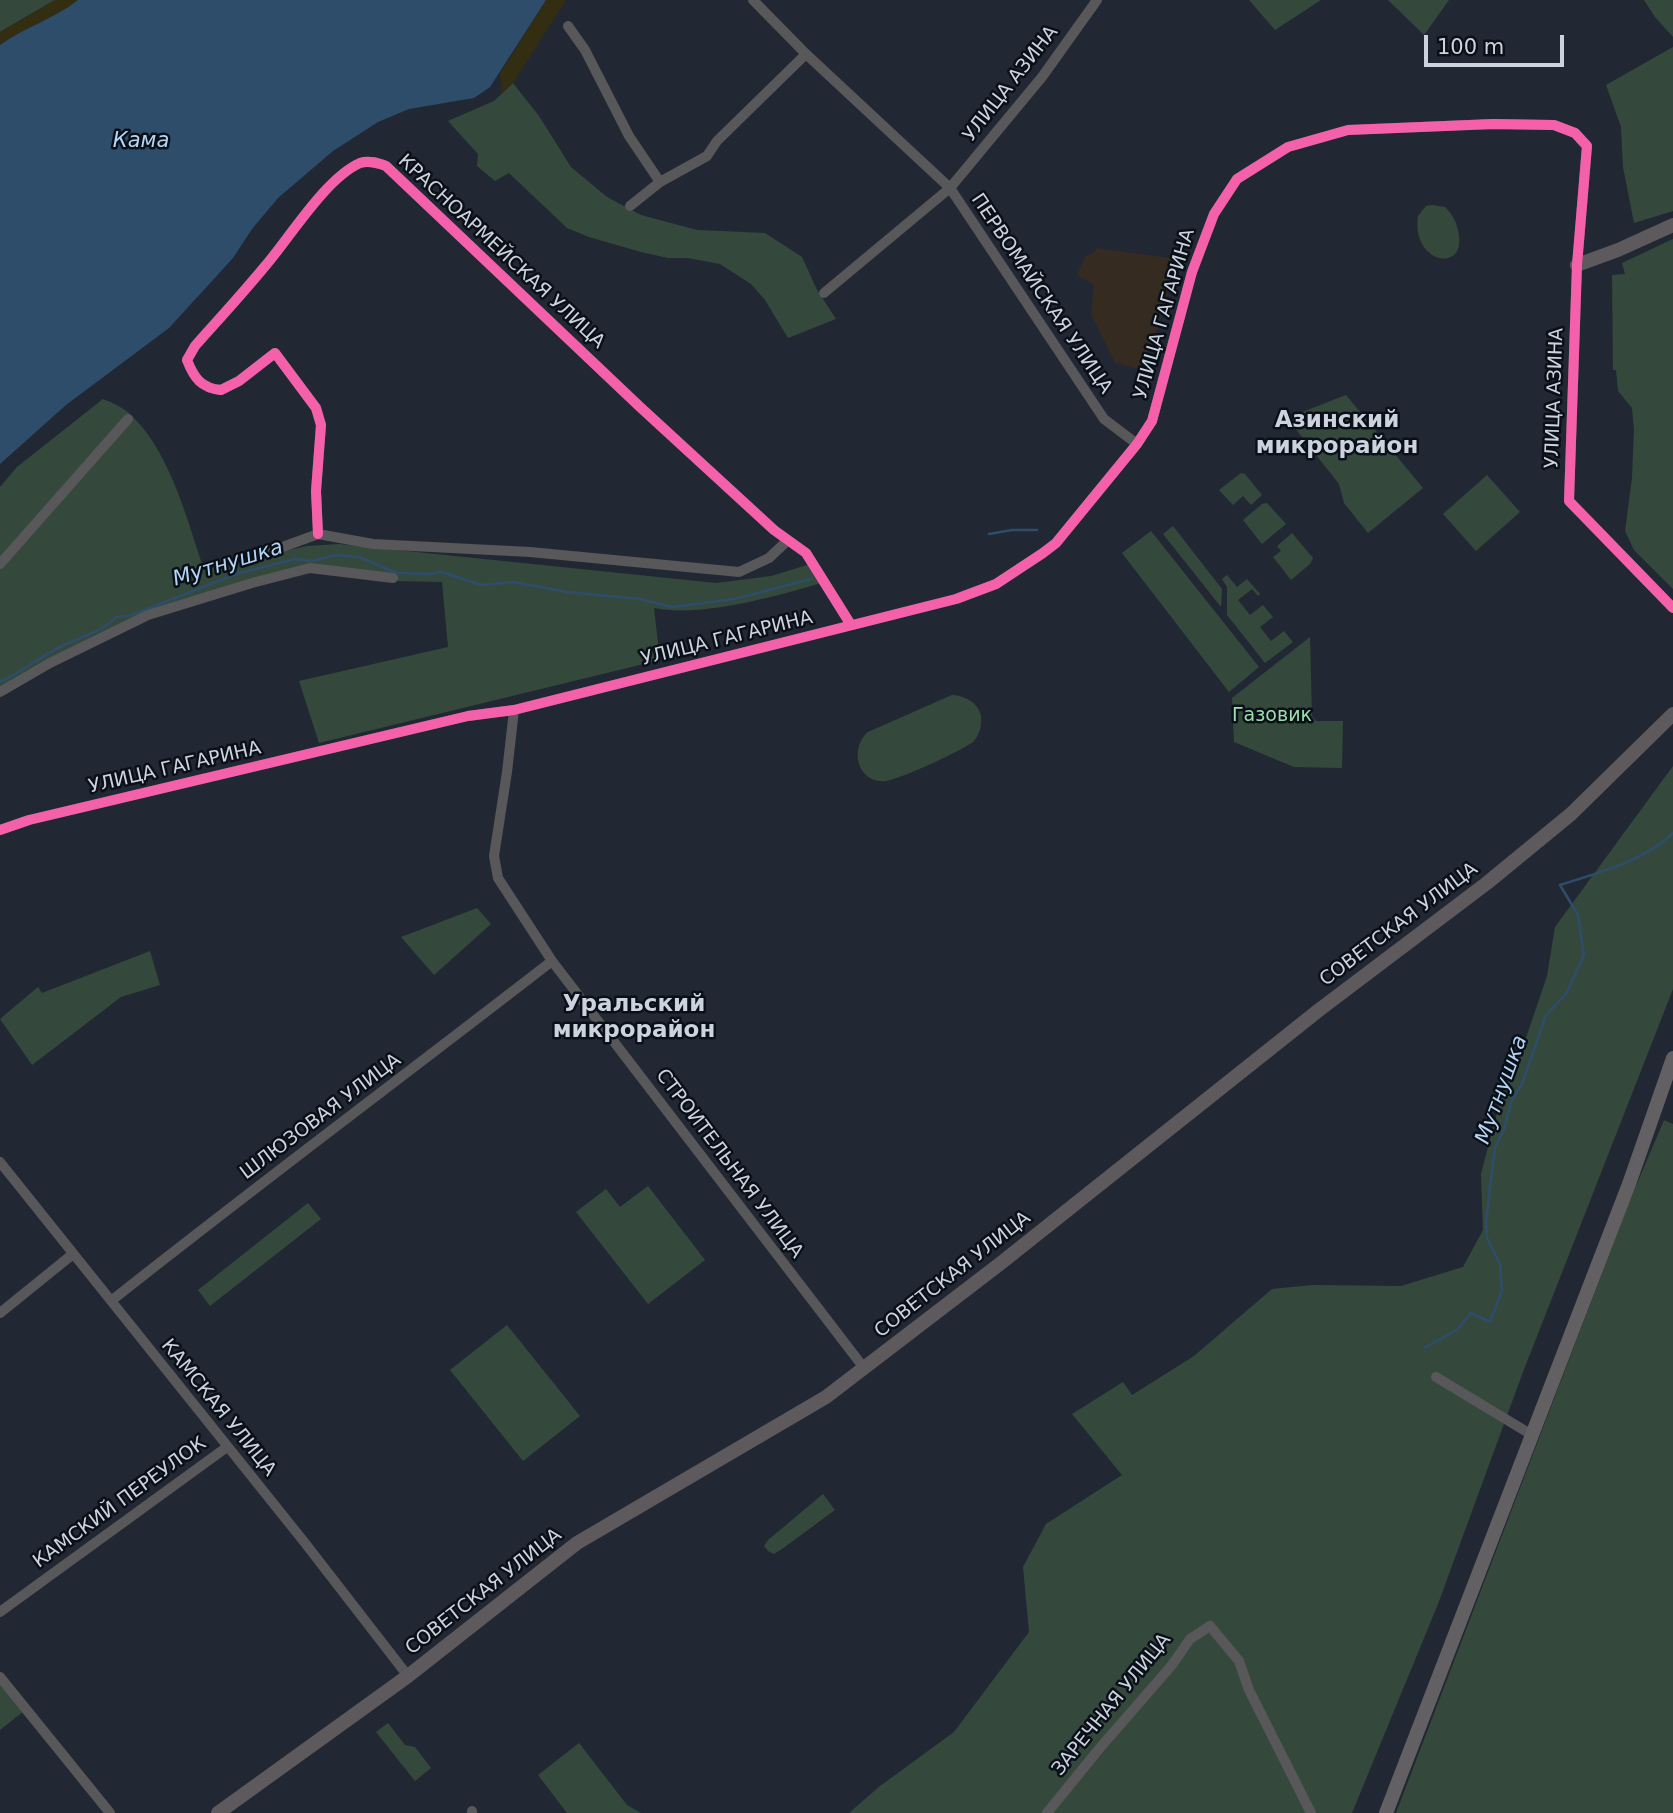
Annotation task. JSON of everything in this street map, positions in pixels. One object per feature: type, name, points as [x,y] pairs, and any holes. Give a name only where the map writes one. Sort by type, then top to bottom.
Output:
[{"type":"main road","points":[[1577,265],[1673,225]]},
{"type":"main road","name":"СОВЕТСКАЯ УЛИЦА","points":[[218,1813],[408,1676],[577,1543],[810,1407],[864,1368],[1012,1255],[1318,1010],[1508,865],[1571,814],[1673,714]]},
{"type":"main road","points":[[1386,1813],[1629,1184],[1673,1058]]},
{"type":"street","name":"ПЕРВОМАЙСКАЯ УЛИЦА","points":[[753,0],[806,54],[950,188],[1104,418],[1137,444]]},
{"type":"street","name":"УЛИЦА АЗИНА","points":[[950,188],[1042,77],[1097,0]]},
{"type":"street","points":[[568,26],[585,50],[629,136],[660,182]]},
{"type":"street","points":[[630,206],[660,182],[707,156],[718,141],[806,54]]},
{"type":"street","name":"УЛИЦА ГАГАРИНА","points":[[0,830],[29,820],[468,716],[514,710],[956,599],[996,584],[1056,543],[1137,444],[1152,421],[1192,272],[1213,214],[1237,179],[1288,147],[1348,130],[1493,124],[1554,125],[1575,133],[1587,146]]},
{"type":"street","name":"УЛИЦА АЗИНА","points":[[1587,146],[1577,265],[1569,502],[1673,608]]},
{"type":"street","name":"КРАСНОАРМЕЙСКАЯ УЛИЦА","points":[[318,534],[316,491],[321,425],[316,408],[275,353],[239,381],[221,390],[203,386],[193,376],[187,360],[195,346],[266,265],[322,195],[343,174],[362,162],[374,162],[386,166],[403,181],[573,345],[788,540]]},
{"type":"street","name":"ПЕРВОМАЙСКАЯ УЛИЦА","points":[[824,293],[950,188]]},
{"type":"street","points":[[0,565],[128,419]]},
{"type":"street","points":[[269,552],[318,534],[373,544],[530,552],[739,572],[769,558],[788,540],[806,553],[851,625]]},
{"type":"street","points":[[0,692],[50,663],[148,615],[252,583],[310,568],[393,578]]},
{"type":"street","name":"СТРОИТЕЛЬНАЯ УЛИЦА","points":[[514,710],[494,856],[498,878],[552,961],[864,1368]]},
{"type":"street","name":"ШЛЮЗОВАЯ УЛИЦА","points":[[111,1301],[552,961]]},
{"type":"street","name":"КАМСКАЯ УЛИЦА","points":[[0,1163],[305,1543],[408,1676]]},
{"type":"street","points":[[0,1313],[73,1254]]},
{"type":"street","points":[[1436,1377],[1532,1435]]},
{"type":"street","name":"КАМСКИЙ ПЕРЕУЛОК","points":[[0,1612],[227,1447]]},
{"type":"street","name":"ЗАРЕЧНАЯ УЛИЦА","points":[[1047,1813],[1172,1665],[1189,1639],[1210,1626],[1239,1661],[1249,1690],[1311,1813]]},
{"type":"street","points":[[0,1677],[110,1813]]},
{"type":"shaded area","points":[[1096,248],[1177,259],[1158,327],[1141,369],[1115,363],[1091,314],[1094,285],[1077,275],[1085,257],[1095,252]]},
{"type":"green space","points":[[0,0],[55,0],[0,32]]},
{"type":"green space","points":[[1249,0],[1321,0],[1275,30]]},
{"type":"green space","points":[[1388,0],[1449,0],[1424,35]]},
{"type":"green space","points":[[1644,0],[1673,0],[1673,37],[1655,17]]},
{"type":"green space","points":[[1673,47],[1673,211],[1634,223],[1623,167],[1621,127],[1606,85]]},
{"type":"green space","points":[[513,83],[539,116],[571,167],[607,197],[641,215],[697,230],[765,233],[802,257],[817,290],[836,319],[788,338],[765,300],[751,284],[720,264],[688,258],[668,258],[589,237],[567,228],[509,173],[495,181],[477,166],[478,154],[448,121],[494,101]]},
{"type":"green space","points":[[1426,206],[1445,207],[1457,227],[1458,248],[1454,255],[1446,258],[1438,258],[1429,253],[1418,232],[1418,216]]},
{"type":"green space","points":[[1673,239],[1673,589],[1634,550],[1625,531],[1632,478],[1634,429],[1632,408],[1618,391],[1616,370],[1613,370],[1612,275],[1625,274],[1622,263]]},
{"type":"green space","points":[[1346,395],[1423,488],[1368,533],[1344,503],[1339,484],[1287,418]]},
{"type":"green space","points":[[103,399],[132,415],[159,451],[185,511],[204,570],[307,546],[339,544],[716,583],[771,576],[817,562],[828,581],[718,608],[654,608],[660,660],[319,743],[299,681],[448,647],[442,582],[395,581],[310,565],[145,613],[0,694],[0,487],[17,467]]},
{"type":"green space","points":[[1241,473],[1245,474],[1262,495],[1251,505],[1243,496],[1233,505],[1219,490]]},
{"type":"green space","points":[[1487,475],[1520,512],[1476,551],[1443,514]]},
{"type":"green space","points":[[1267,503],[1286,524],[1262,544],[1243,520]]},
{"type":"green space","points":[[1173,526],[1222,589],[1221,607],[1163,534]]},
{"type":"green space","points":[[1151,531],[1259,667],[1229,692],[1122,553]]},
{"type":"green space","points":[[1292,533],[1313,558],[1310,564],[1291,580],[1273,557],[1281,551],[1277,546]]},
{"type":"green space","points":[[1227,575],[1237,587],[1247,579],[1260,594],[1258,596],[1252,589],[1238,600],[1250,615],[1263,605],[1273,617],[1260,627],[1271,641],[1284,631],[1293,642],[1265,663],[1227,615],[1227,587],[1222,579]]},
{"type":"green space","name":"Газовик","points":[[1310,637],[1312,716],[1316,721],[1343,721],[1342,768],[1294,767],[1234,742],[1232,698]]},
{"type":"green space","points":[[952,695],[970,701],[979,711],[981,726],[974,741],[946,757],[893,779],[886,781],[868,777],[859,764],[858,755],[862,739],[868,732]]},
{"type":"green space","points":[[1673,766],[1673,989],[1523,1372],[1438,1604],[1352,1813],[849,1813],[880,1786],[954,1732],[1029,1632],[1023,1567],[1046,1524],[1122,1475],[1072,1414],[1123,1382],[1132,1395],[1194,1356],[1272,1289],[1313,1285],[1401,1286],[1463,1267],[1483,1230],[1481,1174],[1503,1090],[1527,1035],[1547,976],[1555,927]]},
{"type":"green space","points":[[477,908],[491,924],[434,975],[401,937]]},
{"type":"green space","points":[[150,951],[160,985],[121,997],[32,1065],[0,1019],[38,987],[42,993]]},
{"type":"green space","points":[[1664,1120],[1673,1124],[1673,1813],[1396,1813],[1630,1200]]},
{"type":"green space","points":[[648,1186],[705,1260],[648,1304],[576,1212],[606,1189],[620,1207]]},
{"type":"green space","points":[[308,1203],[321,1219],[210,1306],[198,1290]]},
{"type":"green space","points":[[507,1325],[580,1416],[523,1461],[450,1370]]},
{"type":"green space","points":[[823,1494],[835,1510],[774,1554],[768,1551],[764,1546],[768,1540]]},
{"type":"green space","points":[[0,1681],[24,1711],[0,1730]]},
{"type":"green space","points":[[388,1723],[405,1745],[415,1747],[431,1768],[415,1781],[376,1732]]},
{"type":"green space","points":[[579,1743],[627,1805],[641,1813],[567,1813],[538,1775]]},
{"type":"sand","points":[[55,0],[78,0],[0,45],[0,32]]},
{"type":"sand","points":[[546,0],[566,0],[513,83],[502,93],[500,74]]},
{"type":"water","name":"Кама","points":[[78,0],[546,0],[490,87],[474,98],[409,109],[378,122],[333,151],[278,198],[252,229],[233,258],[169,328],[66,405],[0,464],[0,45]]},
{"type":"waterway","name":"Мутнушка","points":[[989,534],[1037,530]]},
{"type":"waterway","name":"Мутнушка","points":[[0,682],[54,650],[98,630],[116,617],[129,616],[239,573],[295,559],[312,561],[337,555],[359,557],[397,573],[433,574],[439,571],[481,585],[514,582],[567,592],[639,599],[672,607],[735,599],[811,579]]},
{"type":"waterway","name":"Мутнушка","points":[[1424,1348],[1457,1330],[1471,1313],[1490,1322],[1502,1291],[1500,1264],[1487,1238],[1486,1221],[1495,1148],[1504,1129],[1512,1100],[1522,1084],[1546,1015],[1566,994],[1584,955],[1578,915],[1560,885],[1635,859],[1673,833]]},
{"type":"cycle path","points":[[0,830],[29,820],[468,716],[514,710],[956,599],[996,584],[1056,543],[1137,444],[1152,421],[1192,272],[1214,214],[1237,179],[1288,147],[1348,130],[1493,124],[1554,125],[1575,133],[1587,146],[1577,265],[1569,501],[1673,608]]},
{"type":"cycle path","points":[[318,534],[316,491],[321,425],[316,408],[275,353],[239,381],[221,390],[208,387],[199,381],[187,360],[195,346],[334,181],[360,163],[373,162],[386,166],[639,406],[774,530],[806,553],[851,625]]},
{"type":"district","name":"Азинский микрорайон","points":[[1337,434]]},
{"type":"district","name":"Уральский микрорайон","points":[[634,1018]]}]
